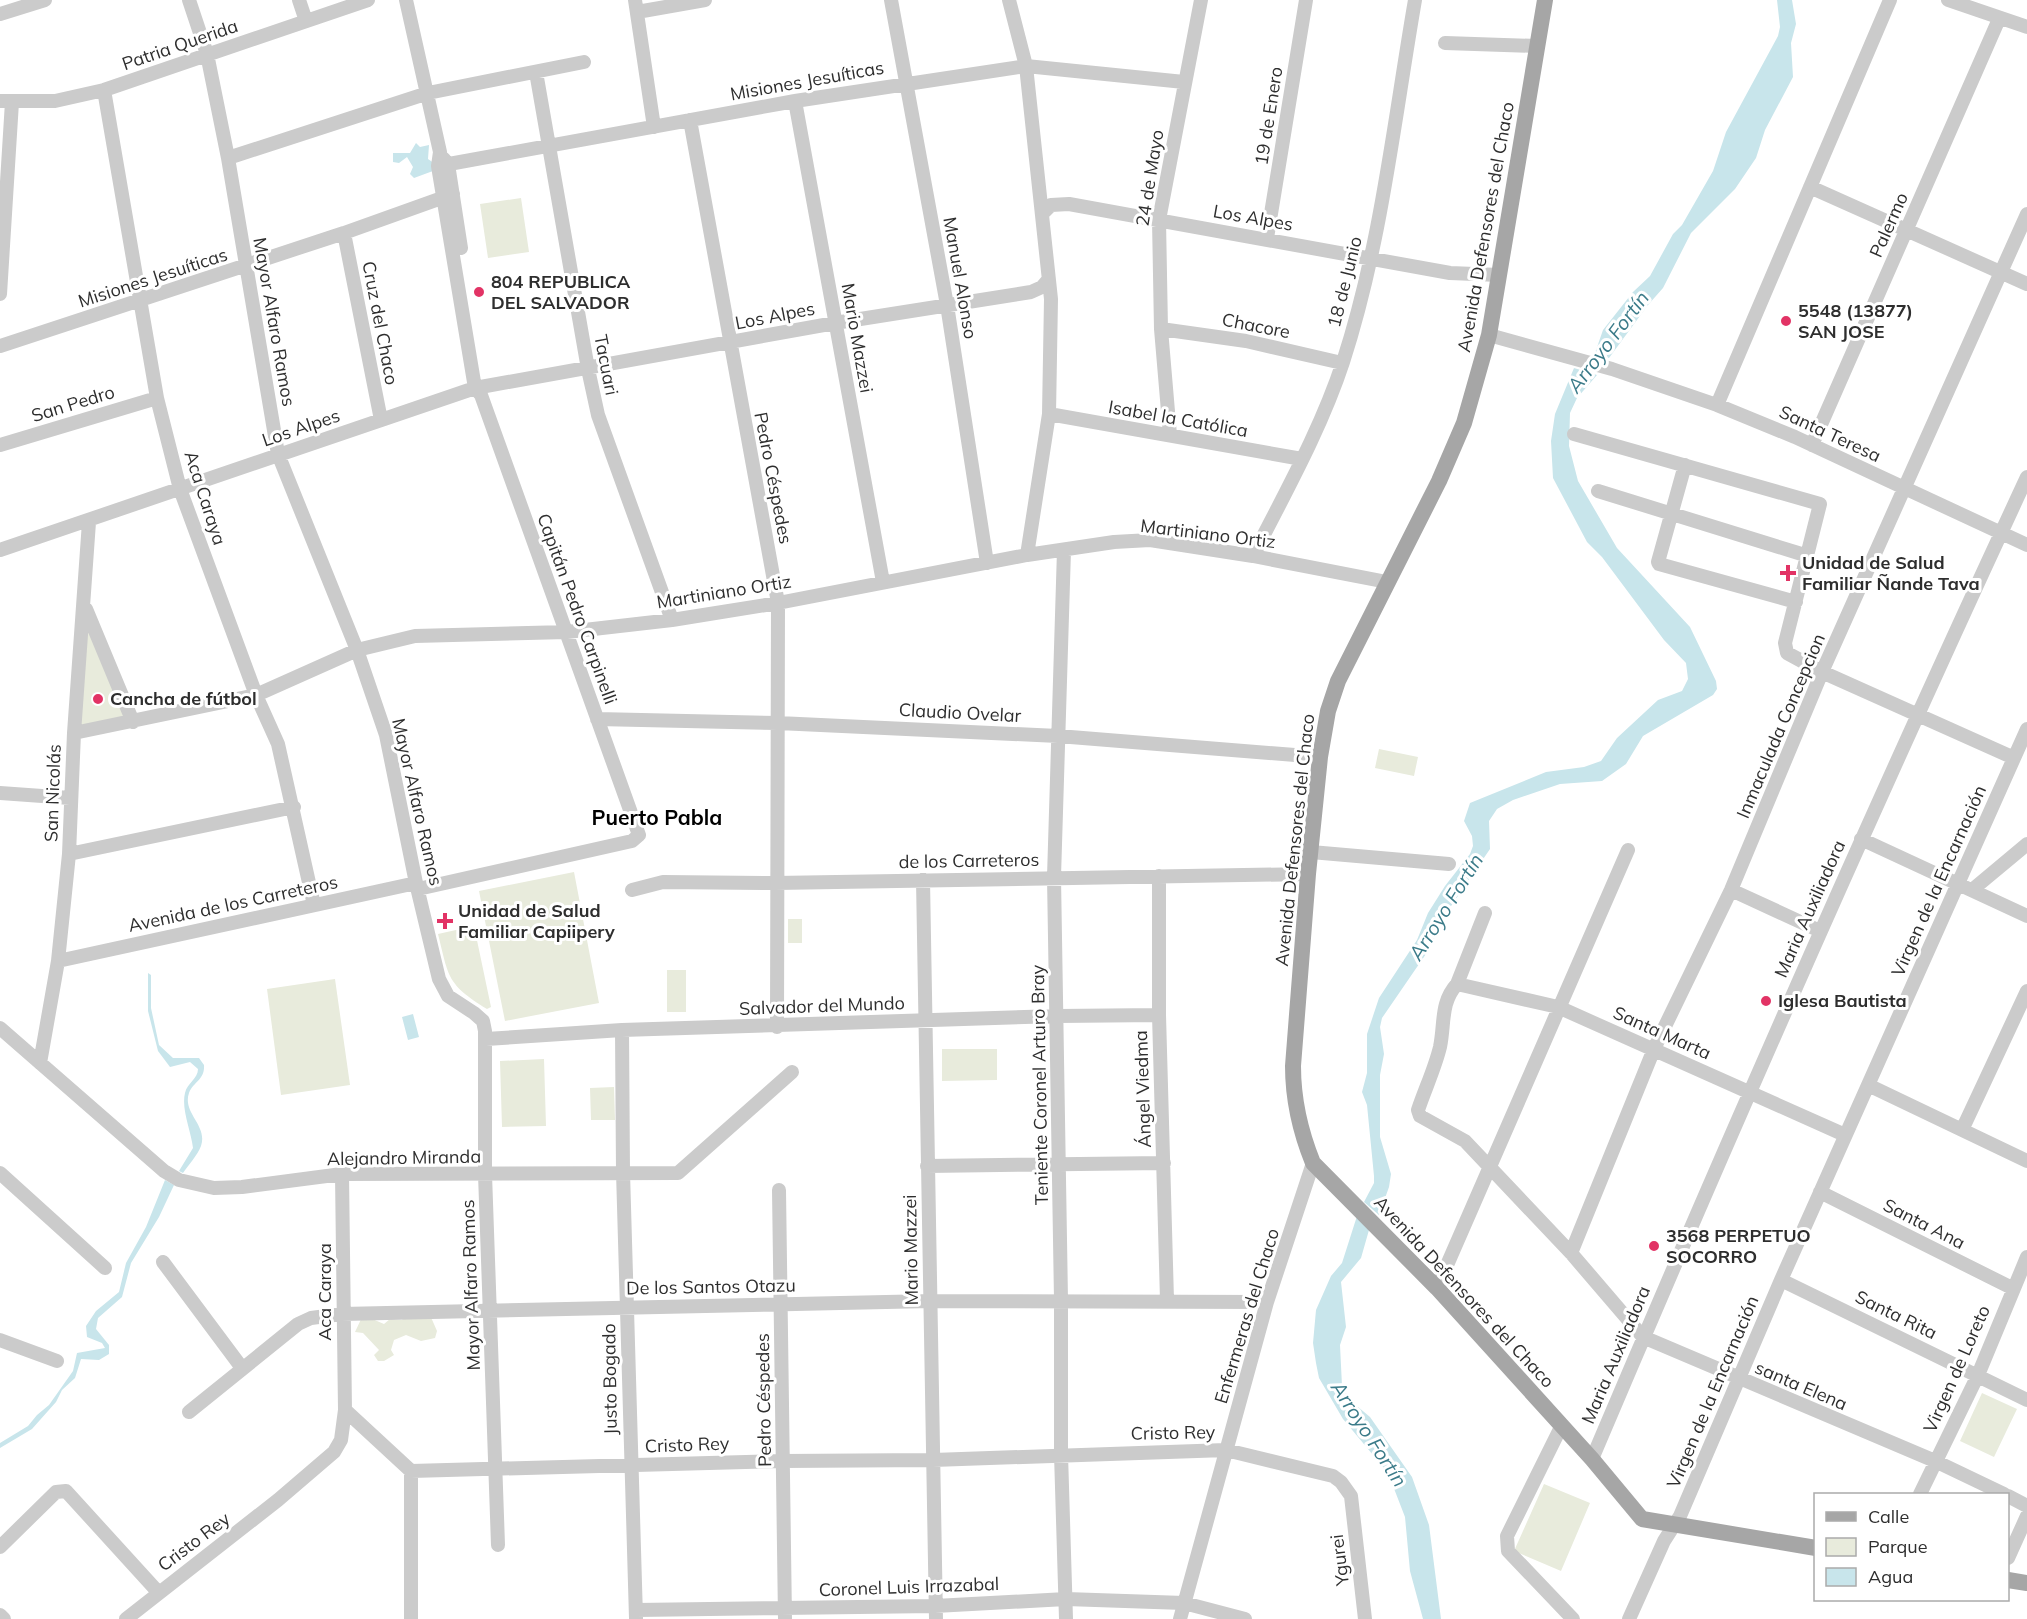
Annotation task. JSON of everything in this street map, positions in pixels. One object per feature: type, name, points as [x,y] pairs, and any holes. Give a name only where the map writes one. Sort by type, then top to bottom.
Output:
[{"type":"main road","name":"Avenida Defensores del Chaco","points":[[1545,0],[1489,335],[1464,423],[1439,481],[1338,681],[1328,711],[1320,757],[1308,874],[1294,1043],[1293,1096],[1303,1137],[1313,1163],[1437,1288],[1592,1459],[1642,1519],[1677,1520]]},
{"type":"main road","points":[[1622,1495],[1643,1508],[1677,1520],[1814,1548]]},
{"type":"main road","points":[[1677,1520],[1814,1538]]},
{"type":"main road","points":[[2009,1569],[2027,1572]]},
{"type":"main road","points":[[2009,1580],[2027,1583]]},
{"type":"street","points":[[0,14],[45,0]]},
{"type":"street","name":"Mayor Alfaro Ramos","points":[[189,0],[207,54],[228,158],[278,454],[357,650],[386,735],[439,979],[448,996],[483,1021],[486,1039],[485,1174],[498,1545]]},
{"type":"street","points":[[299,0],[306,21]]},
{"type":"street","name":"Patria Querida","points":[[6,102],[55,101],[104,90],[368,0]]},
{"type":"street","name":"Capitán Pedro Carpinelli","points":[[406,0],[442,161],[480,390],[639,835]]},
{"type":"street","points":[[654,127],[636,6],[705,0]]},
{"type":"street","name":"Manuel Alonso","points":[[891,0],[947,305],[987,563]]},
{"type":"street","points":[[1009,0],[1026,66],[1051,299],[1049,414],[1027,555]]},
{"type":"street","name":"24 de Mayo","points":[[1170,435],[1161,328],[1159,220],[1201,0]]},
{"type":"street","name":"19 de Enero","points":[[1267,238],[1306,0]]},
{"type":"street","name":"18 de Junio","points":[[1253,556],[1302,459],[1342,363],[1371,258],[1415,0]]},
{"type":"street","points":[[1717,405],[1890,0]]},
{"type":"street","points":[[1948,0],[2027,27]]},
{"type":"street","name":"Palermo","points":[[1812,445],[1999,19]]},
{"type":"street","points":[[1445,43],[1537,46]]},
{"type":"street","points":[[228,158],[428,93],[584,62]]},
{"type":"street","name":"Misiones Jesuíticas","points":[[442,161],[550,146],[905,82],[1026,66],[1184,82]]},
{"type":"street","name":"Tacuari","points":[[536,72],[598,415],[672,620]]},
{"type":"street","name":"Aca Caraya","points":[[104,90],[157,398],[180,489],[256,694],[278,744],[294,807],[314,905]]},
{"type":"street","name":"Mario Mazzei","points":[[795,101],[883,582]]},
{"type":"street","points":[[0,294],[6,102]]},
{"type":"street","name":"Pedro Céspedes","points":[[690,120],[778,603],[777,1027]]},
{"type":"street","points":[[1809,187],[2027,284]]},
{"type":"street","name":"Misiones Jesuíticas","points":[[0,346],[142,301],[448,196]]},
{"type":"street","name":"Los Alpes","points":[[1043,213],[1051,205],[1060,203],[1267,238],[1450,273],[1499,275]]},
{"type":"street","name":"Inmaculada Concepcion","points":[[1571,1253],[1654,1049],[1731,890],[1822,672],[2027,214]]},
{"type":"street","name":"Cruz del Chaco","points":[[344,233],[381,420]]},
{"type":"street","name":"Los Alpes","points":[[0,550],[89,522],[278,454],[480,390],[836,323],[1032,292],[1042,287],[1048,280]]},
{"type":"street","name":"Chacore","points":[[1161,328],[1246,341],[1342,363]]},
{"type":"street","name":"Santa Teresa","points":[[1489,335],[1612,369],[1717,405],[1812,445],[2027,545]]},
{"type":"street","name":"San Pedro","points":[[0,445],[157,398]]},
{"type":"street","name":"Isabel la Católica","points":[[1049,414],[1302,459]]},
{"type":"street","points":[[1574,434],[1820,504],[1785,649],[1787,653],[1822,672],[2013,758]]},
{"type":"street","points":[[1685,465],[1659,564],[1796,602]]},
{"type":"street","name":"Maria Auxiliadora","points":[[1592,1459],[1748,1092],[1917,713],[2027,477]]},
{"type":"street","points":[[1598,491],[1808,556]]},
{"type":"street","name":"San Nicolás","points":[[40,1063],[58,961],[69,854],[70,798],[85,607],[89,522]]},
{"type":"street","name":"Martiniano Ortiz","points":[[74,733],[256,694],[357,650],[415,636],[567,632],[672,620],[778,603],[1027,555],[1150,540],[1253,556],[1387,582]]},
{"type":"street","name":"Teniente Coronel Arturo Bray","points":[[1064,550],[1054,877],[1060,1162],[1061,1454],[1066,1619]]},
{"type":"street","points":[[85,607],[133,722]]},
{"type":"street","name":"Claudio Ovelar","points":[[597,719],[778,723],[1058,736],[1320,757]]},
{"type":"street","name":"Virgen de la Encarnación","points":[[1629,1619],[1664,1542],[1677,1520],[1845,1135],[2027,729]]},
{"type":"street","points":[[0,793],[70,798]]},
{"type":"street","points":[[69,854],[294,807]]},
{"type":"street","name":"Avenida de los Carreteros","points":[[58,961],[314,905],[633,841],[639,835]]},
{"type":"street","points":[[1861,839],[2027,916]]},
{"type":"street","points":[[1972,890],[2027,844]]},
{"type":"street","points":[[1437,1288],[1558,1006],[1628,850]]},
{"type":"street","points":[[1311,852],[1449,864]]},
{"type":"street","name":"de los Carreteros","points":[[632,890],[663,882],[776,883],[1308,874]]},
{"type":"street","name":"Ángel Viedma","points":[[1159,876],[1159,1015],[1167,1300]]},
{"type":"street","name":"Mario Mazzei","points":[[923,880],[936,1612]]},
{"type":"street","points":[[1731,890],[1820,931]]},
{"type":"street","points":[[1457,984],[1485,913]]},
{"type":"street","name":"Santa Marta","points":[[1457,984],[1558,1006],[1845,1135]]},
{"type":"street","name":"santa Elena","points":[[1457,984],[1451,991],[1443,1011],[1440,1044],[1418,1110],[1420,1116],[1433,1125],[1458,1136],[1490,1167],[1571,1253],[1644,1337],[1935,1461],[2002,1493]]},
{"type":"street","points":[[1962,1130],[2027,991]]},
{"type":"street","name":"Salvador del Mundo","points":[[486,1039],[622,1030],[777,1027],[1058,1016],[1159,1015]]},
{"type":"street","name":"Alejandro Miranda","points":[[0,1028],[164,1171],[178,1180],[214,1188],[242,1187],[342,1174],[678,1173],[792,1072]]},
{"type":"street","name":"Justo Bogado","points":[[622,1030],[630,1465],[636,1614]]},
{"type":"street","points":[[1868,1084],[2027,1161]]},
{"type":"street","points":[[927,1166],[1060,1162],[1164,1163]]},
{"type":"street","name":"Enfermeras del Chaco","points":[[1180,1619],[1267,1302],[1313,1163]]},
{"type":"street","points":[[0,1173],[105,1268]]},
{"type":"street","name":"Aca Caraya","points":[[342,1174],[345,1410]]},
{"type":"street","name":"Pedro Céspedes","points":[[779,1191],[785,1614]]},
{"type":"street","name":"Santa Ana","points":[[1820,1192],[2012,1288]]},
{"type":"street","name":"Virgen de Loreto","points":[[1920,1493],[1978,1375],[2012,1288],[2027,1257]]},
{"type":"street","points":[[163,1262],[242,1368]]},
{"type":"street","name":"Santa Rita","points":[[1781,1280],[2027,1400]]},
{"type":"street","name":"De los Santos Otazu","points":[[189,1412],[298,1324],[311,1318],[342,1314],[931,1300],[1267,1302]]},
{"type":"street","points":[[0,1340],[57,1361]]},
{"type":"street","points":[[345,1410],[411,1471],[411,1619]]},
{"type":"street","name":"Cristo Rey","points":[[126,1619],[278,1500],[334,1452],[341,1440],[345,1410]]},
{"type":"street","points":[[1561,1426],[1507,1536],[1506,1543],[1508,1551],[1573,1619]]},
{"type":"street","name":"Cristo Rey","points":[[411,1471],[783,1461],[933,1460],[1226,1450],[1333,1476],[1341,1482],[1351,1497]]},
{"type":"street","points":[[0,1548],[56,1492],[66,1491],[158,1592]]},
{"type":"street","name":"Ygurei","points":[[1351,1497],[1365,1619]]},
{"type":"street","name":"santa Elena","points":[[2009,1497],[2027,1506]]},
{"type":"street","points":[[2009,1554],[2027,1516]]},
{"type":"street","name":"Coronel Luis Irrazabal","points":[[636,1614],[936,1612],[1066,1599],[1184,1602],[1245,1619]]},
{"type":"street","points":[[0,1615],[4,1619]]},
{"type":"green space","points":[[521,198],[529,252],[488,258],[480,204]]},
{"type":"green space","points":[[85,612],[131,721],[76,731]]},
{"type":"green space","points":[[1379,749],[1418,757],[1414,776],[1375,768]]},
{"type":"green space","points":[[574,872],[599,1003],[505,1021],[479,891]]},
{"type":"green space","points":[[788,919],[802,919],[802,943],[788,943]]},
{"type":"green space","points":[[474,926],[491,1007],[487,1009],[464,993],[452,979],[438,934]]},
{"type":"green space","points":[[667,970],[686,970],[686,1012],[667,1012]]},
{"type":"green space","points":[[335,979],[350,1085],[281,1095],[267,989]]},
{"type":"green space","points":[[942,1049],[997,1049],[997,1080],[942,1081]]},
{"type":"green space","points":[[544,1059],[546,1126],[502,1127],[500,1061]]},
{"type":"green space","points":[[614,1087],[615,1120],[591,1120],[590,1088]]},
{"type":"green space","points":[[363,1315],[384,1324],[390,1319],[402,1320],[406,1315],[430,1315],[437,1331],[435,1338],[421,1341],[406,1335],[394,1340],[391,1350],[394,1355],[384,1361],[378,1361],[374,1355],[379,1350],[363,1333],[355,1332]]},
{"type":"green space","points":[[1982,1393],[2017,1409],[1994,1457],[1960,1441]]},
{"type":"green space","points":[[1544,1484],[1590,1503],[1561,1571],[1514,1551]]},
{"type":"water","name":"Arroyo Fortín","points":[[1777,0],[1792,0],[1796,24],[1791,43],[1793,77],[1765,130],[1756,158],[1735,189],[1691,233],[1663,288],[1609,358],[1595,353],[1603,330],[1633,292],[1650,276],[1673,234],[1682,225],[1713,171],[1726,132],[1778,36],[1780,27]]},
{"type":"water","points":[[416,143],[420,147],[429,145],[428,159],[441,168],[414,178],[410,174],[413,167],[407,157],[399,163],[393,162],[393,153],[410,153]]},
{"type":"water","name":"Arroyo Fortín","points":[[1574,368],[1597,375],[1577,398],[1570,413],[1569,446],[1578,481],[1617,548],[1690,627],[1716,681],[1717,689],[1713,695],[1643,736],[1626,764],[1602,781],[1560,784],[1513,800],[1497,809],[1489,821],[1490,849],[1447,912],[1428,951],[1382,1018],[1380,1027],[1384,1054],[1380,1075],[1380,1137],[1391,1174],[1379,1215],[1364,1202],[1374,1183],[1367,1105],[1362,1092],[1367,1073],[1367,1034],[1379,998],[1417,940],[1428,913],[1445,886],[1470,854],[1473,846],[1472,836],[1464,821],[1470,803],[1546,772],[1584,767],[1601,761],[1617,738],[1658,700],[1682,691],[1688,679],[1686,663],[1664,640],[1602,557],[1587,542],[1553,478],[1551,441],[1555,414]]},
{"type":"water","points":[[148,973],[151,975],[151,1008],[159,1045],[173,1058],[199,1058],[204,1065],[203,1074],[191,1089],[188,1100],[201,1132],[201,1146],[183,1173],[179,1171],[193,1148],[184,1099],[188,1086],[196,1076],[198,1069],[190,1062],[170,1067],[158,1051],[148,1011]]},
{"type":"water","points":[[413,1014],[419,1037],[408,1040],[402,1017]]},
{"type":"water","points":[[165,1180],[174,1185],[159,1217],[131,1263],[122,1297],[98,1318],[96,1329],[109,1345],[109,1354],[99,1360],[81,1359],[75,1378],[62,1390],[56,1402],[32,1429],[0,1448],[0,1443],[28,1426],[49,1405],[73,1371],[77,1353],[105,1348],[102,1343],[87,1337],[86,1326],[96,1311],[119,1292],[126,1263],[146,1227]]},
{"type":"water","name":"Arroyo Fortín","points":[[1357,1216],[1369,1230],[1361,1258],[1341,1282],[1346,1327],[1340,1345],[1342,1386],[1351,1401],[1370,1417],[1412,1477],[1429,1525],[1441,1619],[1423,1619],[1410,1571],[1405,1517],[1388,1473],[1343,1419],[1319,1378],[1313,1343],[1316,1310],[1331,1276],[1342,1263]]},
{"type":"place","name":"804 REPUBLICA DEL SALVADOR","points":[[479,292]]},
{"type":"place","name":"5548 (13877) SAN JOSE","points":[[1786,321]]},
{"type":"place","name":"Unidad de Salud Familiar Ñande Tava","points":[[1788,573]]},
{"type":"place","name":"Cancha de fútbol","points":[[98,699]]},
{"type":"place","name":"Unidad de Salud Familiar Capiipery","points":[[445,921]]},
{"type":"place","name":"Iglesa Bautista","points":[[1766,1001]]},
{"type":"place","name":"3568 PERPETUO SOCORRO","points":[[1654,1246]]},
{"type":"district","name":"Puerto Pabla","points":[[657,818]]}]
